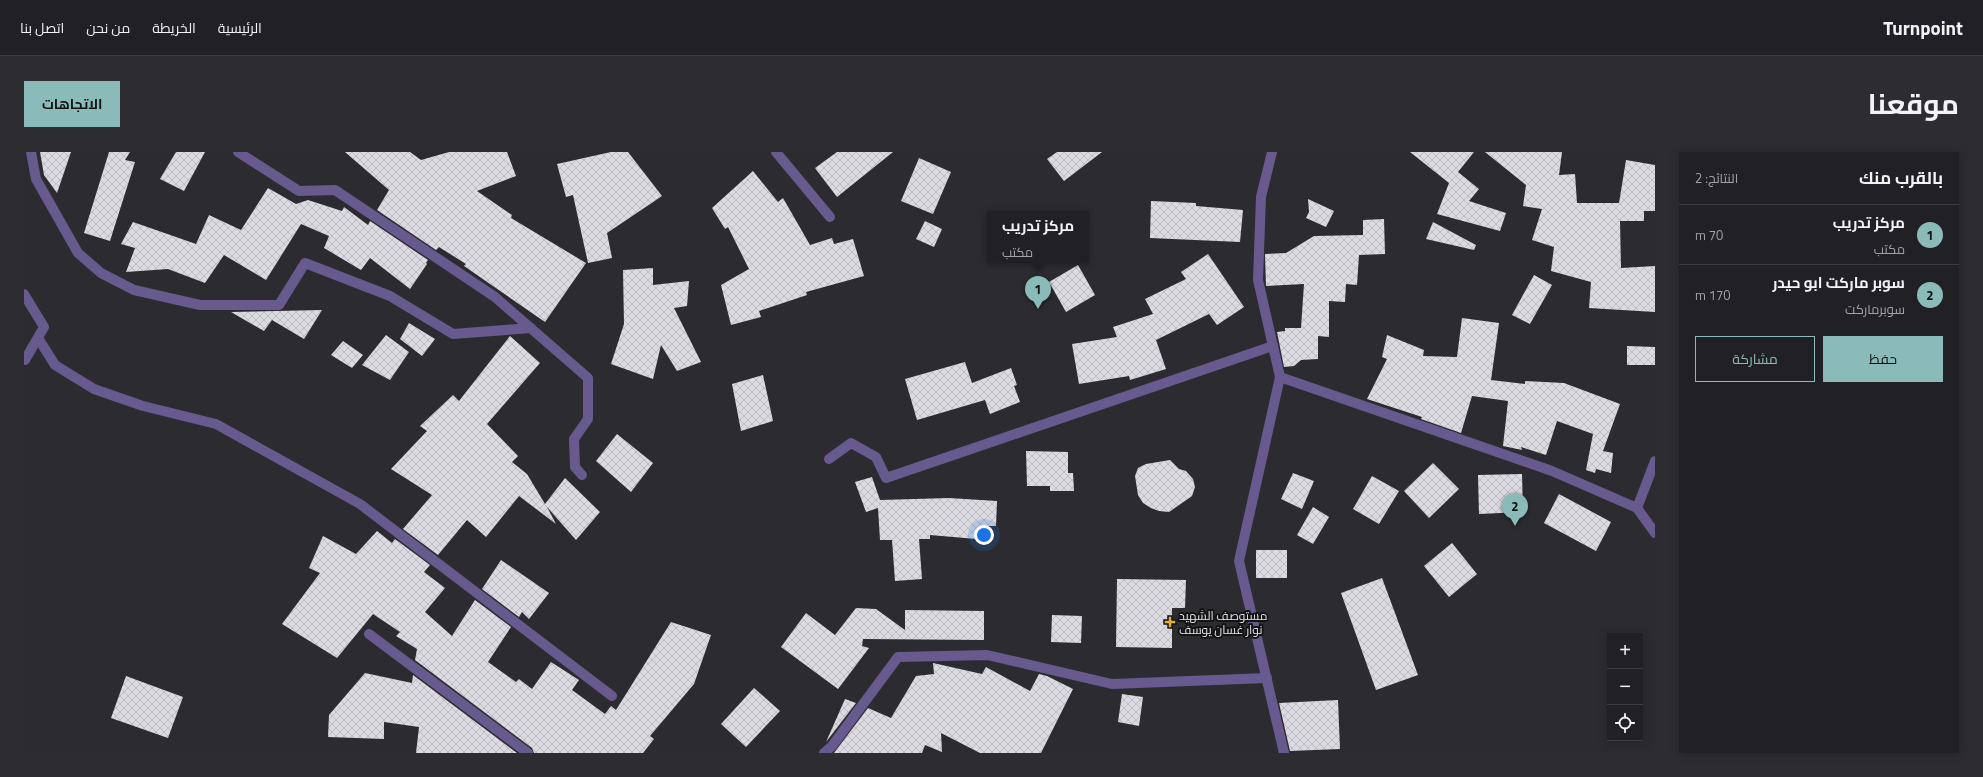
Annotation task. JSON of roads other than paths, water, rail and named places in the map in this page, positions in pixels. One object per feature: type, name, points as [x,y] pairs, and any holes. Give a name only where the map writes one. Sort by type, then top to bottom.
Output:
[{"type":"street","points":[[31,152],[36,179],[78,253],[101,273],[134,290],[200,305],[279,305],[305,263],[390,296],[453,334],[531,328]]},
{"type":"street","points":[[238,152],[299,191],[335,190],[495,297],[588,378],[588,418],[574,439],[575,467],[582,475]]},
{"type":"street","points":[[776,152],[830,217]]},
{"type":"street","points":[[1272,152],[1261,196],[1258,280],[1280,377],[1239,561],[1284,753]]},
{"type":"street","points":[[24,294],[44,327],[25,360]]},
{"type":"street","points":[[38,338],[55,365],[94,389],[143,406],[216,424],[360,504],[612,696]]},
{"type":"street","points":[[829,459],[851,443],[876,457],[886,478],[1273,346]]},
{"type":"street","points":[[1280,377],[1552,471],[1637,508],[1655,533]]},
{"type":"street","points":[[1637,508],[1655,461]]},
{"type":"street","points":[[368,634],[528,753]]},
{"type":"street","points":[[824,753],[832,746],[898,657],[987,655],[1112,684],[1267,678]]},
{"type":"place","name":"مركز تدريب","points":[[1038,309]]},
{"type":"place","name":"سوبر ماركت ابو حيدر","points":[[1515,526]]},
{"type":"place","name":"مستوصف الشهيد نوار غسان يوسف","points":[[1170,622]]}]
